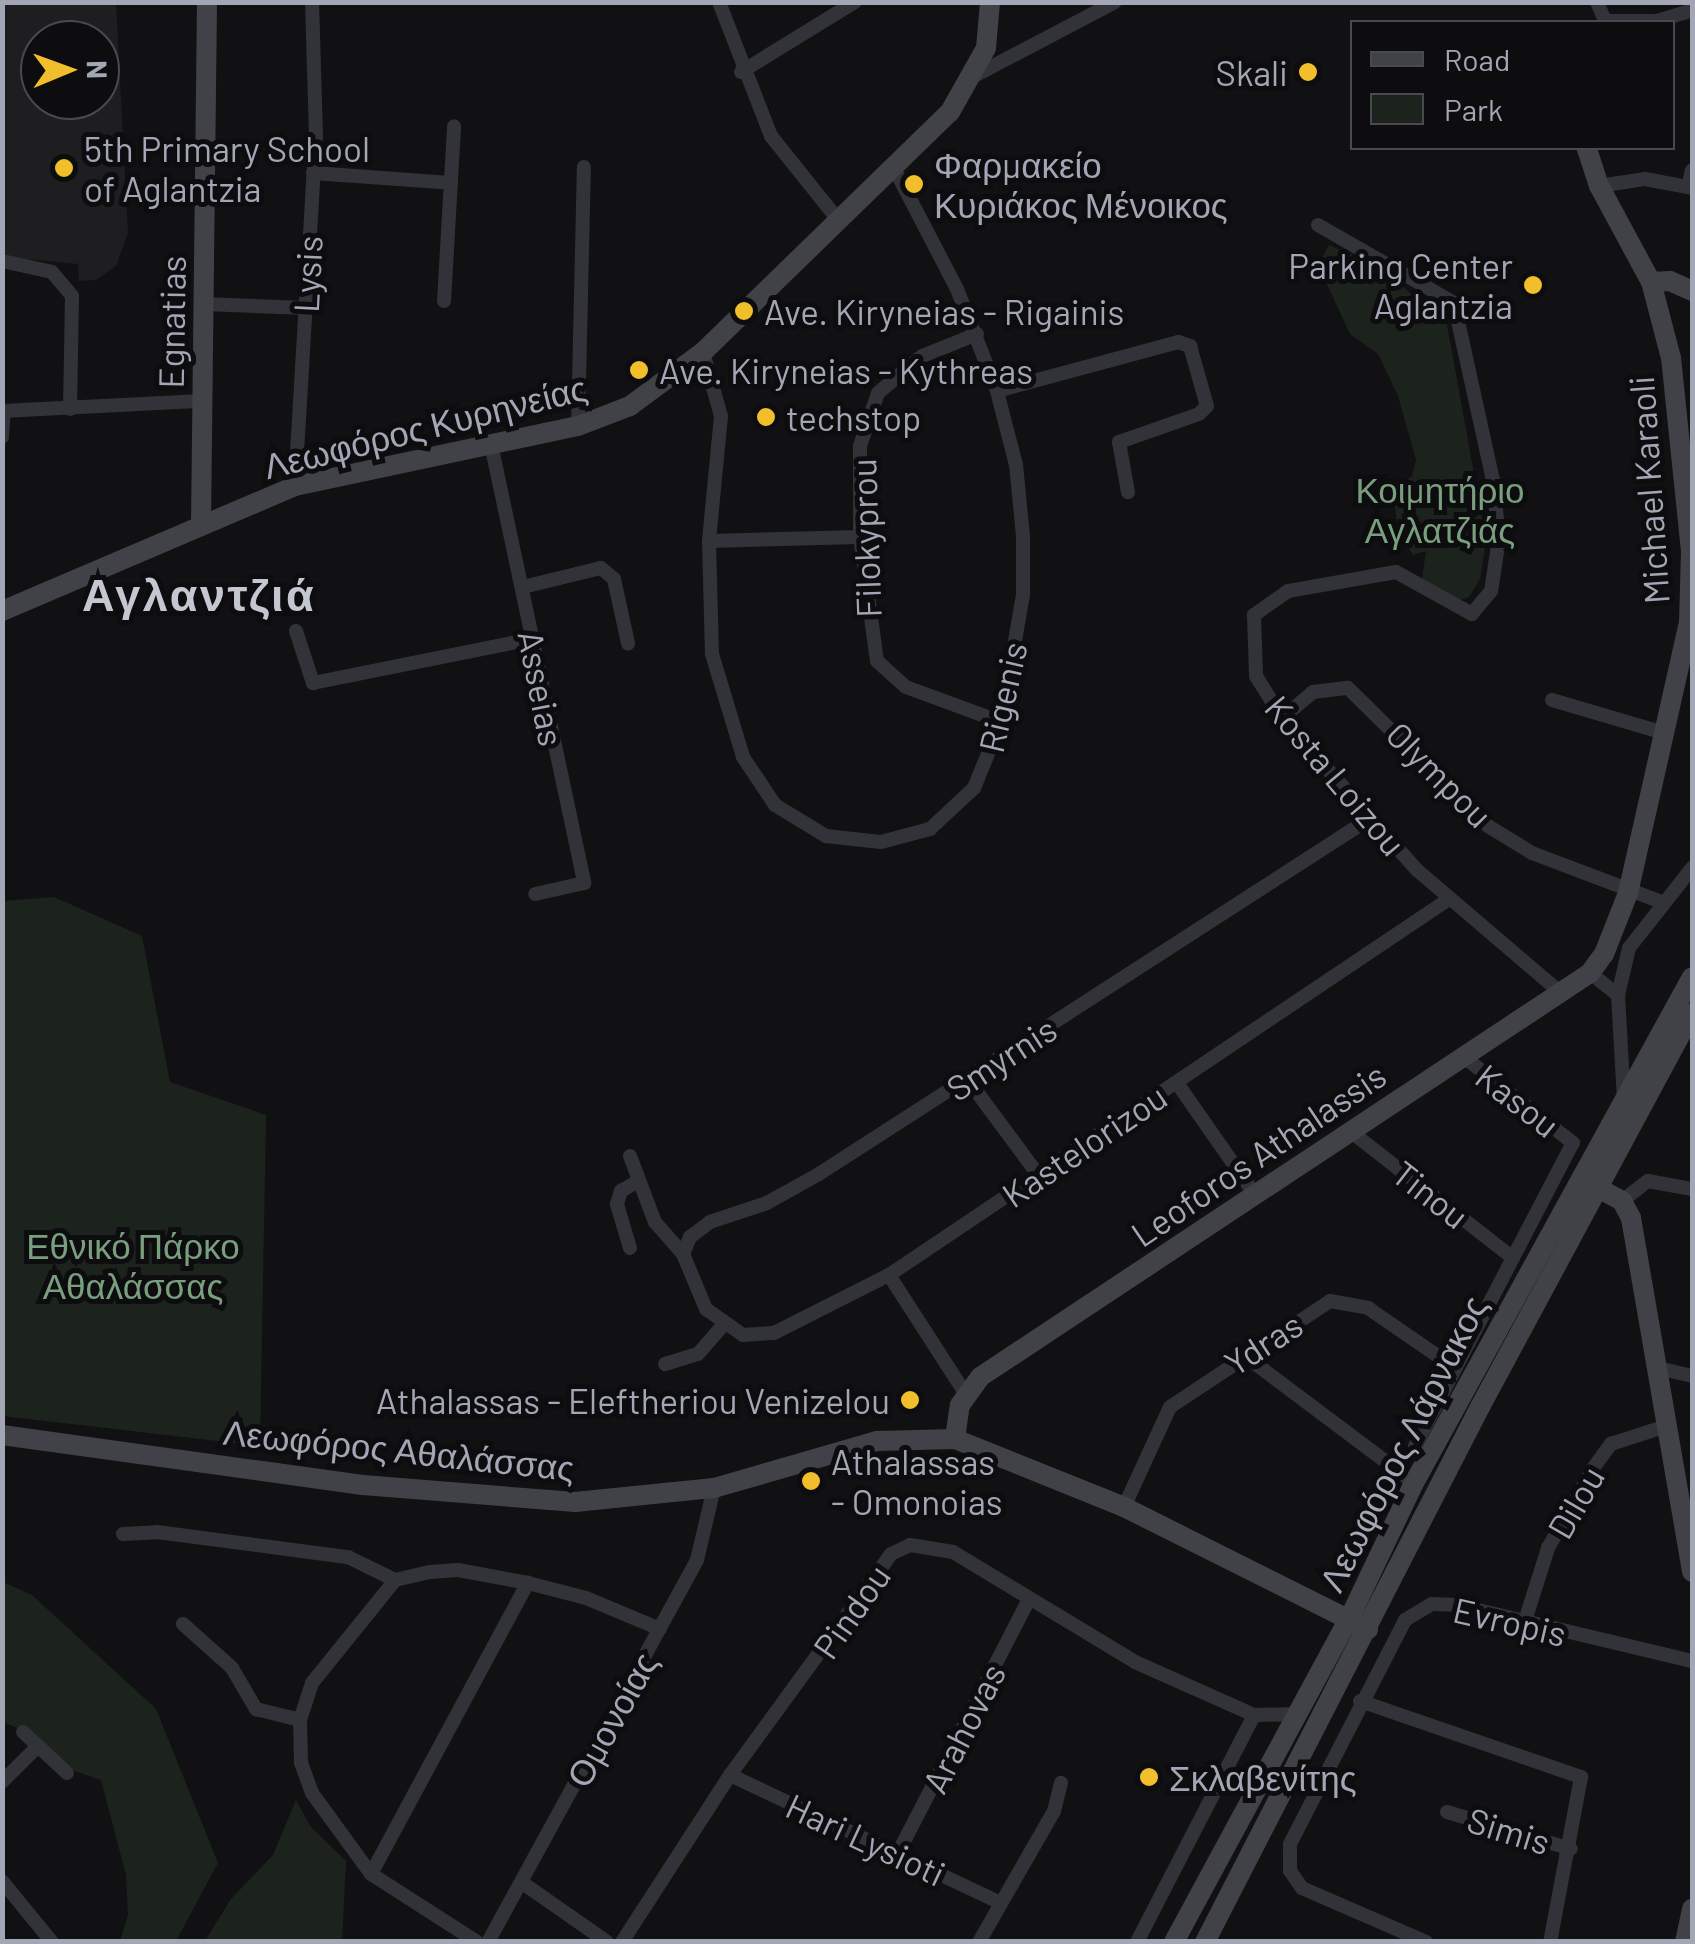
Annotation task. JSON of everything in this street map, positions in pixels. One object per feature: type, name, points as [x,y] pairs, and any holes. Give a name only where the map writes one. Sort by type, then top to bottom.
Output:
[{"type":"main road","name":"Egnatias","points":[[201,522],[206,2]]},
{"type":"main road","name":"Λεωφόρος Κυρηνείας","points":[[2,611],[201,522],[295,486],[578,426],[630,406],[703,352],[895,170],[976,74],[990,2]]},
{"type":"main road","name":"Michael Karaoli","points":[[1587,150],[1599,186],[1651,282],[1672,358],[1683,453],[1691,623],[1628,893],[1590,973]]},
{"type":"main road","points":[[1651,282],[1670,281],[1692,290]]},
{"type":"main road","name":"Leoforos Athalassis","points":[[966,1393],[1590,973]]},
{"type":"main road","name":"Λεωφόρος Λάρνακος","points":[[1174,1942],[1349,1619],[1414,1483],[1692,977]]},
{"type":"main road","name":"Λεωφόρος Λάρνακος","points":[[1205,1942],[1596,1188],[1690,1026]]},
{"type":"main road","points":[[1596,1188],[1622,1201],[1632,1218],[1662,1369],[1692,1572]]},
{"type":"main road","points":[[955,1439],[966,1393]]},
{"type":"main road","name":"Λεωφόρος Αθαλάσσας","points":[[2,1436],[512,1500],[575,1502],[714,1488],[844,1450],[908,1436],[955,1439],[1124,1507],[1368,1629]]},
{"type":"main road","points":[[1685,1942],[1692,1909]]},
{"type":"street","name":"Lysis","points":[[295,486],[313,173],[312,2]]},
{"type":"street","points":[[719,2],[741,72],[771,136],[839,221]]},
{"type":"street","points":[[741,72],[854,2]]},
{"type":"street","points":[[976,74],[1114,2]]},
{"type":"street","points":[[1660,20],[1692,10]]},
{"type":"street","points":[[444,301],[454,126]]},
{"type":"street","points":[[578,426],[584,167]]},
{"type":"street","name":"Rigenis","points":[[703,352],[721,416],[709,540],[718,687],[752,774],[787,816],[826,836],[859,843],[930,829],[974,788],[1001,722],[1022,594],[1023,536],[1016,464],[997,391],[977,334],[895,170]]},
{"type":"street","points":[[1599,186],[1645,179],[1690,187],[1692,170]]},
{"type":"street","points":[[313,173],[451,183]]},
{"type":"street","name":"Kosta Loizou","points":[[1318,226],[1454,302],[1496,494],[1499,539],[1491,592],[1472,614],[1440,601],[1409,577],[1377,570],[1288,591],[1264,604],[1251,626],[1252,659],[1263,692],[1282,718],[1369,819],[1449,899],[1560,992]]},
{"type":"street","points":[[2,262],[52,272],[72,296],[70,409]]},
{"type":"street","points":[[204,304],[305,308]]},
{"type":"street","name":"Filokyprou","points":[[977,334],[922,356],[878,393],[860,446],[860,537],[876,661],[906,686],[1001,722]]},
{"type":"street","points":[[997,391],[1178,342],[1190,346],[1207,406],[1119,442],[1128,492]]},
{"type":"street","points":[[2,437],[4,411],[202,401]]},
{"type":"street","name":"Asseias","points":[[491,444],[584,884],[535,894]]},
{"type":"street","points":[[709,540],[860,537]]},
{"type":"street","points":[[523,587],[601,568],[614,579],[628,643]]},
{"type":"street","points":[[296,632],[312,683],[532,639]]},
{"type":"street","name":"Olympou","points":[[1282,718],[1313,692],[1348,688],[1381,714],[1471,814],[1532,853],[1628,893],[1664,903]]},
{"type":"street","points":[[1552,700],[1664,733]]},
{"type":"street","name":"Smyrnis","points":[[683,1254],[690,1237],[710,1222],[767,1202],[819,1174],[1369,819]]},
{"type":"street","points":[[1624,1101],[1618,995],[1636,934],[1692,868]]},
{"type":"street","name":"Kastelorizou","points":[[722,1326],[743,1335],[774,1333],[889,1275],[1449,899]]},
{"type":"street","points":[[1590,973],[1618,995]]},
{"type":"street","name":"Kasou","points":[[1463,1056],[1573,1143],[1512,1257]]},
{"type":"street","points":[[968,1080],[1039,1176]]},
{"type":"street","points":[[1178,1082],[1255,1195]]},
{"type":"street","name":"Tinou","points":[[1350,1132],[1512,1257]]},
{"type":"street","points":[[630,1156],[655,1222],[683,1254],[706,1309],[722,1326],[698,1354],[665,1364]]},
{"type":"street","points":[[630,1248],[617,1204],[620,1190],[638,1180]]},
{"type":"street","points":[[1622,1201],[1648,1181],[1692,1189]]},
{"type":"street","points":[[1415,1446],[1512,1257]]},
{"type":"street","points":[[889,1275],[966,1393]]},
{"type":"street","name":"Ydras","points":[[1124,1507],[1170,1407],[1339,1299],[1368,1308],[1454,1367]]},
{"type":"street","points":[[1245,1356],[1414,1483]]},
{"type":"street","points":[[1662,1369],[1692,1376]]},
{"type":"street","name":"Dilou","points":[[1525,1621],[1548,1548],[1611,1444],[1669,1425]]},
{"type":"street","name":"Ομονοίας","points":[[488,1942],[524,1884],[697,1560],[714,1488]]},
{"type":"street","points":[[123,1534],[157,1532],[348,1557],[395,1580],[458,1570],[528,1583],[660,1629]]},
{"type":"street","name":"Pindou","points":[[622,1942],[730,1776],[891,1554],[910,1545],[953,1552],[1027,1603],[1135,1662],[1254,1715],[1296,1714]]},
{"type":"street","points":[[395,1580],[326,1661],[300,1720],[301,1764],[312,1793],[371,1874],[477,1942]]},
{"type":"street","points":[[371,1874],[528,1583]]},
{"type":"street","name":"Arahovas","points":[[898,1853],[1027,1603]]},
{"type":"street","name":"Evropis","points":[[1421,1941],[1302,1888],[1290,1871],[1290,1844],[1360,1701],[1418,1608],[1457,1605],[1692,1661]]},
{"type":"street","points":[[183,1624],[232,1668],[256,1709],[300,1720]]},
{"type":"street","points":[[1360,1701],[1572,1769],[1583,1788],[1550,1942]]},
{"type":"street","points":[[1138,1942],[1254,1715]]},
{"type":"street","points":[[23,1732],[67,1773]]},
{"type":"street","points":[[2,1782],[38,1746]]},
{"type":"street","name":"Hari Lysioti","points":[[730,1776],[1002,1903]]},
{"type":"street","points":[[979,1942],[1054,1811],[1061,1784]]},
{"type":"street","name":"Simis","points":[[1447,1812],[1571,1849]]},
{"type":"street","points":[[2,1881],[52,1942]]},
{"type":"street","points":[[524,1884],[608,1942]]},
{"type":"shaded area","name":"5th Primary School of Aglantzia","points":[[2,3],[116,3],[117,20],[20,20],[20,120],[120,120],[120,80],[128,233],[116,266],[96,280],[79,281],[78,264],[3,257]]},
{"type":"green space","name":"Κοιμητήριο Αγλατζιάς","points":[[1329,245],[1382,269],[1447,325],[1486,540],[1480,579],[1469,597],[1452,603],[1422,579],[1426,551],[1413,555],[1398,530],[1393,490],[1412,476],[1416,460],[1398,396],[1378,354],[1350,334],[1318,265]]},
{"type":"green space","name":"Εθνικό Πάρκο Αθαλάσσας","points":[[54,897],[142,936],[170,1082],[266,1115],[260,1446],[3,1416],[3,901]]},
{"type":"green space","points":[[3,1582],[32,1595],[156,1709],[218,1863],[176,1941],[120,1941],[128,1915],[126,1875],[101,1780],[63,1767],[32,1734],[3,1722]]},
{"type":"green space","points":[[296,1800],[311,1827],[346,1861],[342,1941],[205,1941],[231,1899],[273,1855]]},
{"type":"place","name":"Skali","points":[[1308,72]]},
{"type":"place","name":"5th Primary School of Aglantzia","points":[[64,168]]},
{"type":"place","name":"Φαρμακείο Κυριάκος Μένοικος","points":[[914,184]]},
{"type":"place","name":"Parking Center Aglantzia","points":[[1533,285]]},
{"type":"place","name":"Ave. Kiryneias - Rigainis","points":[[744,311]]},
{"type":"place","name":"Ave. Kiryneias - Kythreas","points":[[639,370]]},
{"type":"place","name":"techstop","points":[[766,417]]},
{"type":"place","name":"Athalassas - Eleftheriou Venizelou","points":[[910,1400]]},
{"type":"place","name":"Athalassas - Omonoias","points":[[811,1481]]},
{"type":"place","name":"Σκλαβενίτης","points":[[1149,1777]]},
{"type":"district","name":"Αγλαντζιά","points":[[199,594]]}]
